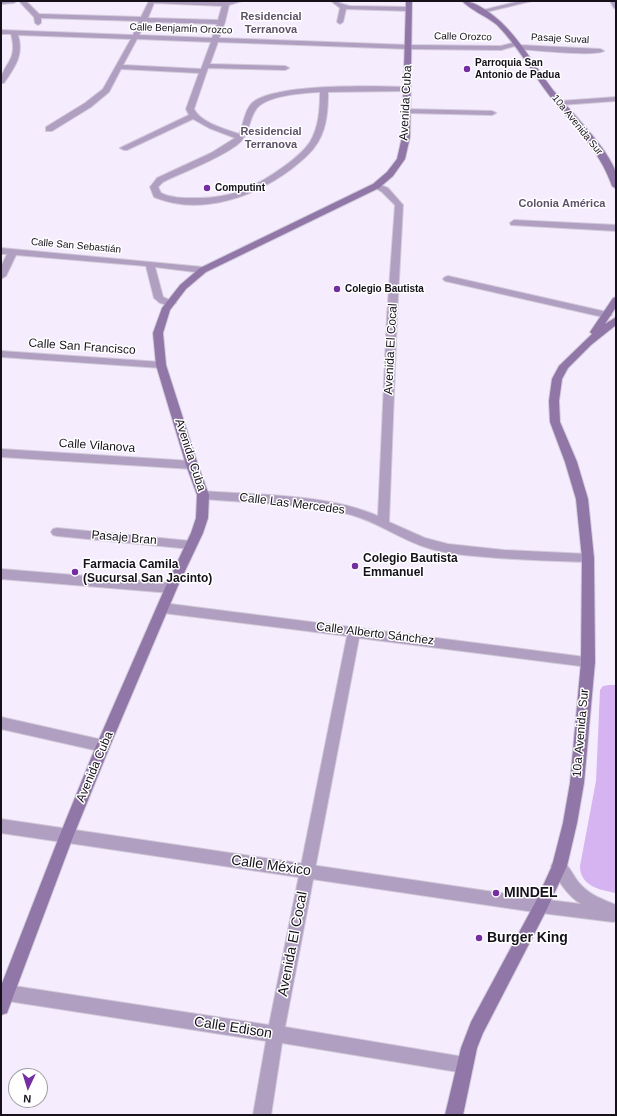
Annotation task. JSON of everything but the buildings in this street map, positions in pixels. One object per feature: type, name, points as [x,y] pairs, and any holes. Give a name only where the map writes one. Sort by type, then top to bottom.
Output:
[{"type":"main road","name":"Avenida Cuba","points":[[3,997],[103,746],[202,518],[203,495],[192,465],[161,365],[158,333],[165,310],[183,287],[202,270],[321,214],[376,186],[390,174],[401,159],[406,137],[408,111],[409,1]]},
{"type":"main road","name":"10a Avenida Sur","points":[[465,1],[498,23],[518,46],[560,103],[604,157],[612,172],[616,186]]},
{"type":"main road","name":"10a Avenida Sur","points":[[454,1115],[469,1048],[477,1028],[541,906],[559,866],[570,823],[577,783],[588,662],[588,558],[582,499],[571,462],[558,431],[553,411],[557,379],[564,366],[588,343],[611,317],[616,300]]},
{"type":"street","points":[[1,2],[14,1]]},
{"type":"street","points":[[22,1],[37,16],[39,34]]},
{"type":"street","points":[[49,129],[98,97],[106,90],[120,67],[152,1],[226,4],[239,1]]},
{"type":"street","points":[[334,1],[343,7],[409,9]]},
{"type":"street","points":[[482,11],[530,1]]},
{"type":"street","points":[[613,1],[616,7]]},
{"type":"street","points":[[226,4],[216,40],[204,68],[190,109],[193,116],[240,137]]},
{"type":"street","points":[[340,22],[343,7]]},
{"type":"street","points":[[37,16],[222,22]]},
{"type":"street","name":"Calle Benjamín Orozco","points":[[1,32],[409,46]]},
{"type":"street","points":[[1,81],[15,61],[18,52],[14,33]]},
{"type":"street","name":"Calle Orozco","points":[[409,46],[501,48],[518,46]]},
{"type":"street","name":"Pasaje Suval","points":[[518,46],[572,51],[600,51]]},
{"type":"street","points":[[120,67],[285,68]]},
{"type":"street","points":[[324,90],[322,124],[316,140],[301,157],[280,174],[253,190],[226,200],[201,202],[173,200],[157,195],[154,187],[160,180],[221,150],[240,137],[252,109],[261,101],[278,96],[324,90],[407,89]]},
{"type":"street","points":[[560,103],[616,99]]},
{"type":"street","points":[[408,111],[492,114]]},
{"type":"street","points":[[124,148],[193,116]]},
{"type":"street","name":"Avenida El Cocal","points":[[376,186],[385,190],[399,205],[392,316],[383,523]]},
{"type":"street","points":[[514,223],[616,228]]},
{"type":"street","name":"Calle San Sebastián","points":[[1,251],[202,270]]},
{"type":"street","points":[[1,276],[13,252]]},
{"type":"street","points":[[150,264],[159,298],[171,303]]},
{"type":"street","points":[[448,279],[611,317]]},
{"type":"street","name":"Calle San Francisco","points":[[1,354],[161,365]]},
{"type":"street","points":[[1,464],[3,453]]},
{"type":"street","name":"Calle Vilanova","points":[[3,453],[192,465]]},
{"type":"street","name":"Calle Las Mercedes","points":[[203,495],[286,502],[349,511],[383,523],[411,538],[444,548],[513,555],[588,558]]},
{"type":"street","name":"Pasaje Bran","points":[[57,532],[191,545]]},
{"type":"street","points":[[1,574],[171,588]]},
{"type":"street","name":"Calle Alberto Sánchez","points":[[163,608],[588,662]]},
{"type":"street","name":"Avenida El Cocal","points":[[262,1115],[275,1034],[354,632]]},
{"type":"street","points":[[1,723],[103,746]]},
{"type":"street","name":"Calle México","points":[[1,826],[66,837],[616,916]]},
{"type":"street","points":[[559,866],[573,890],[588,900],[616,913]]},
{"type":"street","name":"Calle Edison","points":[[3,997],[275,1034],[464,1065]]},
{"type":"shaded area","points":[[616,685],[616,893],[592,886],[587,883],[583,878],[580,866],[596,781],[600,690],[603,686]]},
{"type":"place","name":"Parroquia San Antonio de Padua","points":[[467,69]]},
{"type":"place","name":"Computint","points":[[207,188]]},
{"type":"place","name":"Colegio Bautista","points":[[337,289]]},
{"type":"place","name":"Colegio Bautista Emmanuel","points":[[355,566]]},
{"type":"place","name":"Farmacia Camila (Sucursal San Jacinto)","points":[[75,572]]},
{"type":"place","name":"MINDEL","points":[[496,893]]},
{"type":"place","name":"Burger King","points":[[479,938]]},
{"type":"district","name":"Residencial Terranova","points":[[271,23]]},
{"type":"district","name":"Residencial Terranova","points":[[271,138]]},
{"type":"district","name":"Colonia América","points":[[562,204]]}]
